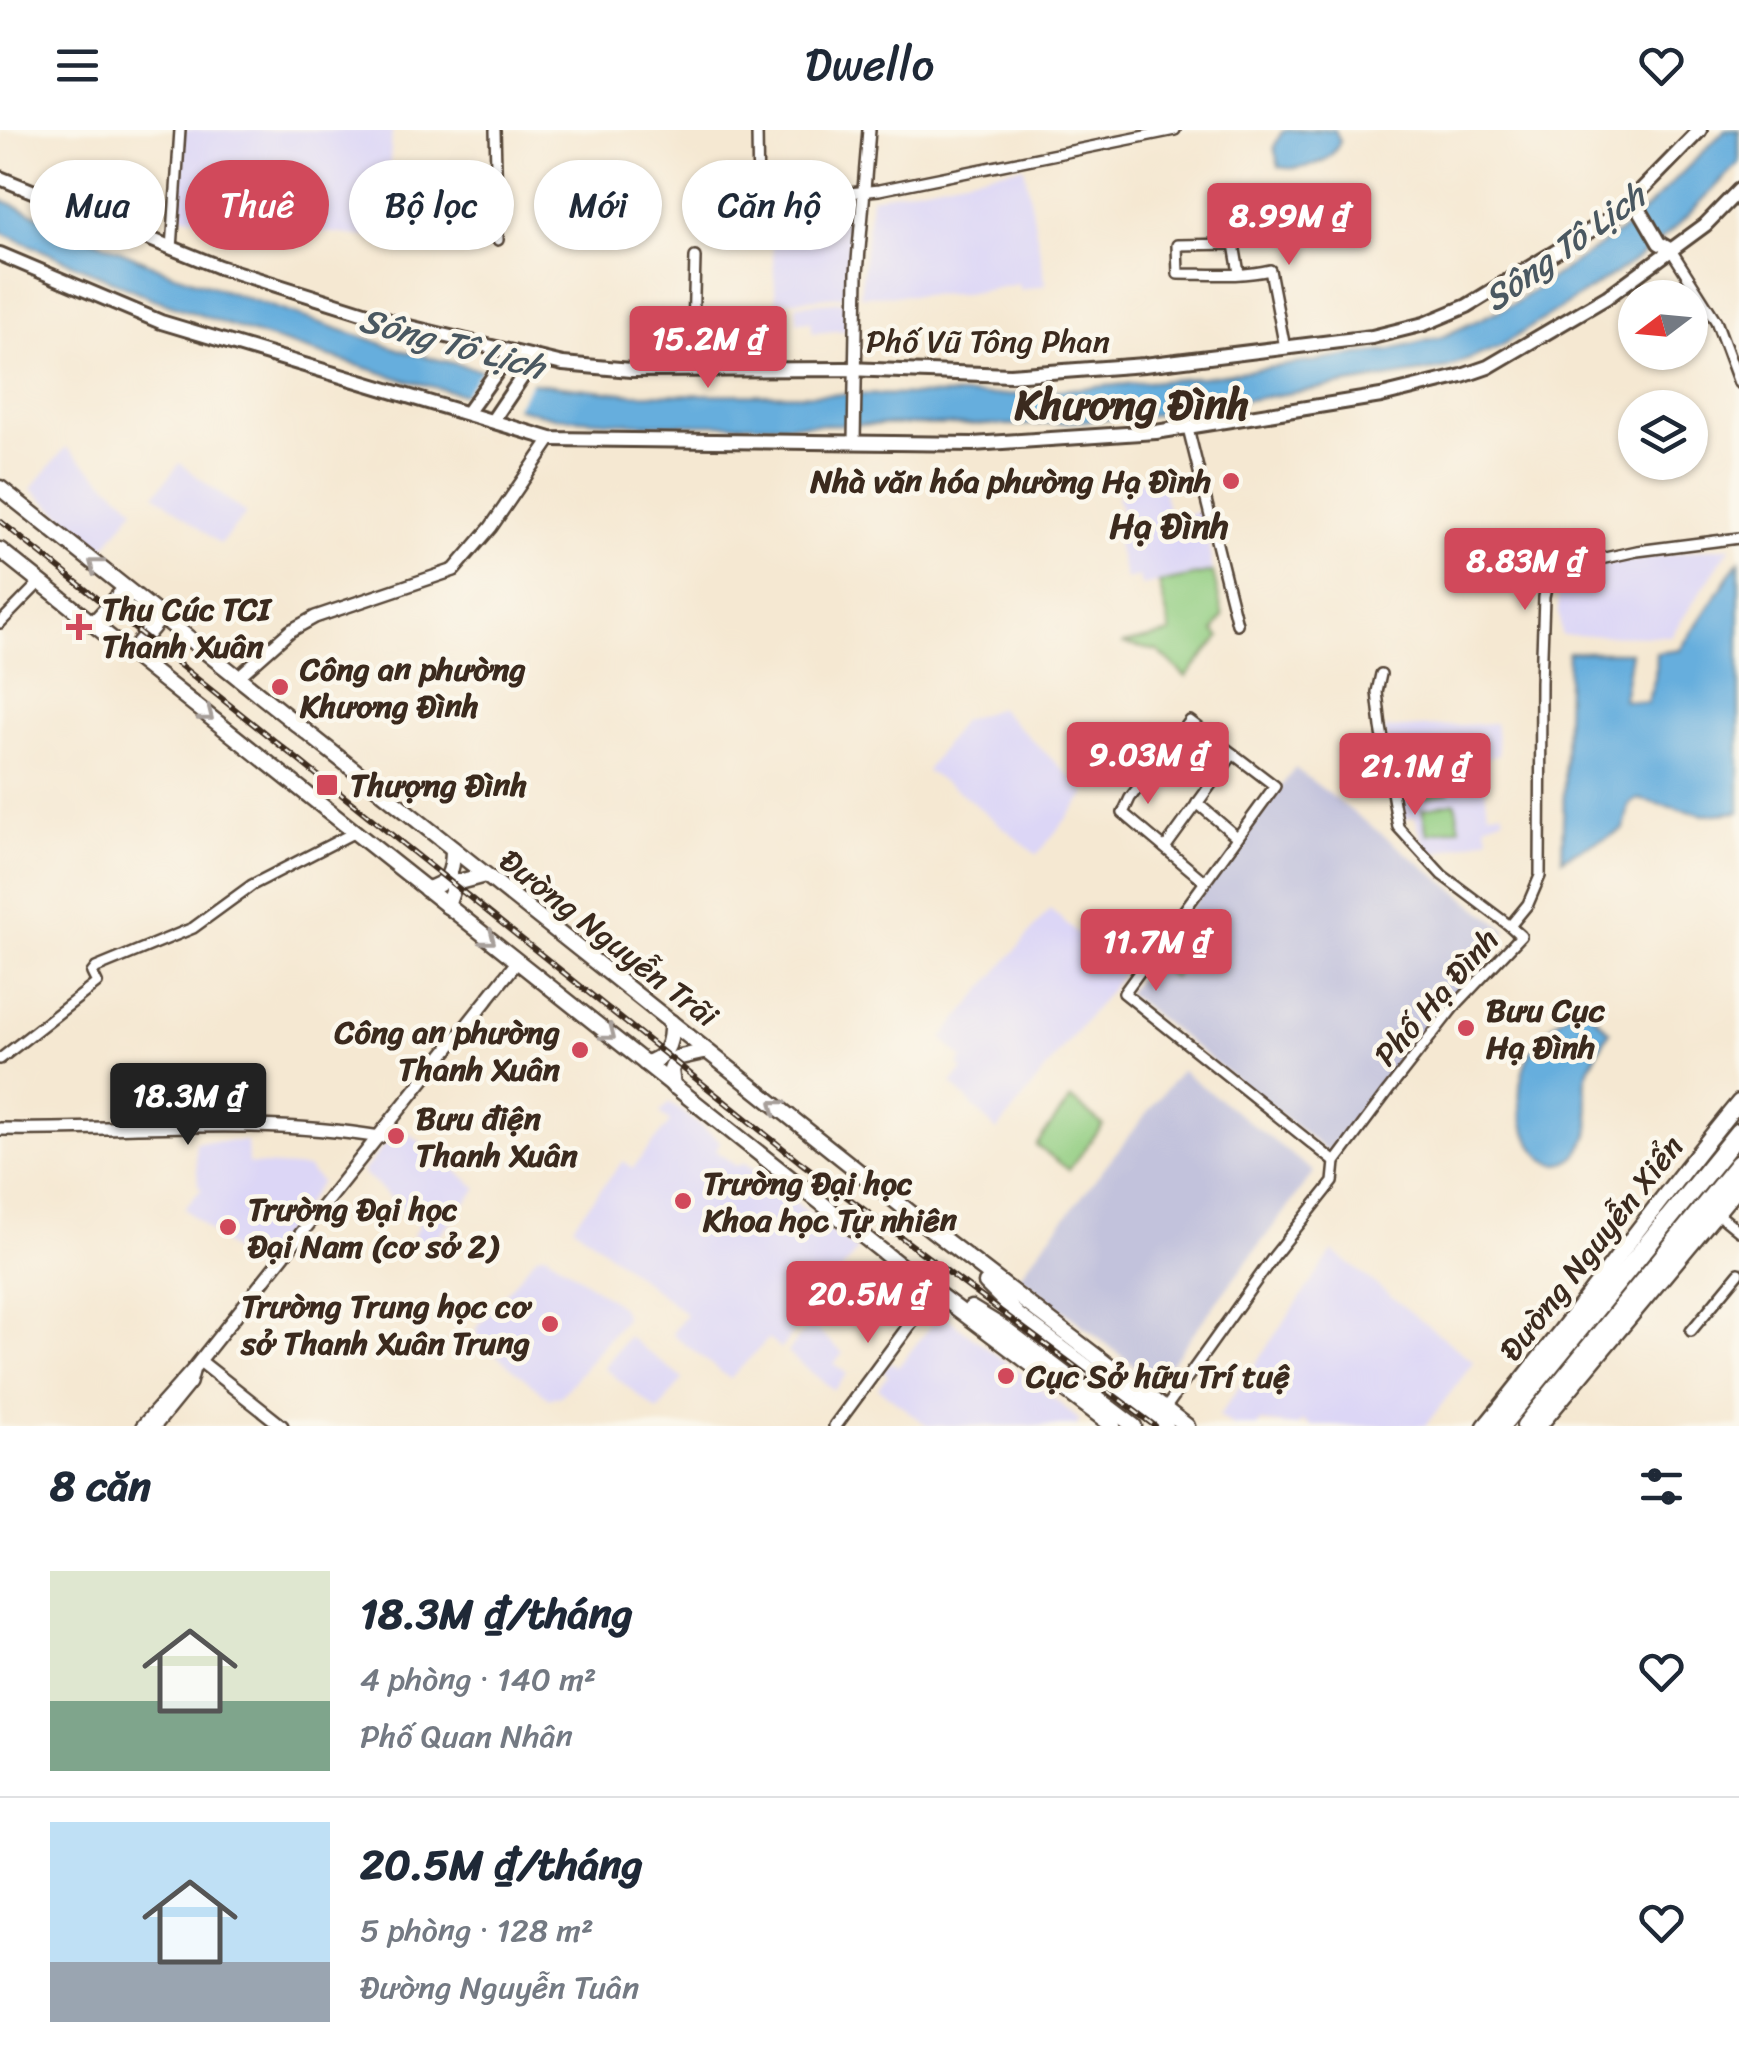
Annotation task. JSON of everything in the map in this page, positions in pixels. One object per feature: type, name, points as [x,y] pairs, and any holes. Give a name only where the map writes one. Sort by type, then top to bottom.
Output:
[{"type":"highway","points":[[1560,1338],[1739,1120]]},
{"type":"highway","points":[[1500,1426],[1739,1132]]},
{"type":"highway","points":[[1572,1387],[1712,1213],[1739,1170]]},
{"type":"highway","points":[[1528,1426],[1739,1170]]},
{"type":"main road","name":"Phố Vũ Tông Phan","points":[[0,178],[172,249],[408,327],[590,368],[857,375],[1079,372],[1396,332],[1446,316],[1638,205],[1700,130]]},
{"type":"main road","points":[[0,254],[161,322],[467,413],[496,416],[552,440],[854,436],[973,444],[1188,428],[1381,396],[1488,367],[1606,297],[1665,243],[1705,225],[1739,190]]},
{"type":"main road","points":[[1638,205],[1665,243]]},
{"type":"main road","points":[[467,413],[511,352]]},
{"type":"main road","points":[[496,416],[535,358]]},
{"type":"main road","name":"Đường Nguyễn Trãi","points":[[0,488],[932,1230],[1188,1426]]},
{"type":"main road","points":[[0,550],[902,1267],[1113,1426]]},
{"type":"main road","points":[[93,624],[126,588]]},
{"type":"main road","points":[[130,654],[161,617]]},
{"type":"main road","points":[[426,889],[443,884],[452,872],[453,849]]},
{"type":"main road","points":[[447,906],[455,884],[469,876],[485,875]]},
{"type":"main road","points":[[645,1064],[659,1059],[668,1048],[671,1022]]},
{"type":"main road","points":[[674,1086],[670,1070],[676,1058],[707,1051]]},
{"type":"main road","name":"Đường Nguyễn Xiển","points":[[1485,1426],[1560,1338],[1583,1299],[1739,1102]]},
{"type":"main road","points":[[1712,1213],[1739,1186]]},
{"type":"main road","points":[[932,1230],[1018,1314],[1166,1426]]},
{"type":"main road","points":[[902,1267],[1007,1330],[1134,1426]]},
{"type":"main road","points":[[1539,1426],[1572,1387]]},
{"type":"street","points":[[172,249],[180,130]]},
{"type":"street","points":[[495,130],[496,160]]},
{"type":"street","points":[[757,130],[758,202],[879,190],[1175,130]]},
{"type":"street","points":[[854,436],[857,273],[870,130]]},
{"type":"street","points":[[1665,243],[1716,320],[1739,383]]},
{"type":"street","points":[[1239,273],[1234,244],[1177,244],[1178,274],[1239,273],[1270,270],[1285,348]]},
{"type":"street","points":[[692,370],[695,257]]},
{"type":"street","points":[[1188,428],[1237,624]]},
{"type":"street","points":[[238,678],[290,631],[314,617],[454,570],[491,527],[552,440]]},
{"type":"street","name":"Phố Hạ Đình","points":[[1165,1409],[1274,1256],[1333,1182],[1335,1162],[1453,1008],[1521,936],[1510,926],[1528,904],[1540,876],[1541,682],[1550,570],[1599,558],[1739,538]]},
{"type":"street","points":[[0,622],[40,582]]},
{"type":"street","points":[[1382,674],[1377,692],[1380,727],[1398,828],[1442,874],[1510,926]]},
{"type":"street","points":[[1205,882],[1124,813],[1130,798],[1190,721],[1275,786],[1237,837],[1205,882],[1124,993],[1335,1162]]},
{"type":"street","points":[[1165,848],[1233,754]]},
{"type":"street","points":[[1197,803],[1237,837]]},
{"type":"street","points":[[0,1059],[97,983],[92,973],[96,968],[193,928],[252,886],[354,832]]},
{"type":"street","points":[[142,1426],[197,1364],[517,962]]},
{"type":"street","points":[[0,1129],[114,1130],[264,1124],[380,1137]]},
{"type":"street","points":[[1712,1213],[1739,1231]]},
{"type":"street","points":[[1691,1331],[1739,1273]]},
{"type":"street","points":[[835,1426],[934,1292]]},
{"type":"street","points":[[155,1426],[190,1383],[197,1364]]},
{"type":"street","points":[[197,1364],[282,1426]]},
{"type":"shaded area","points":[[181,130],[392,130],[390,160],[349,160],[349,235],[329,233],[329,160],[185,160],[185,216],[175,215]]},
{"type":"shaded area","points":[[1024,166],[1046,285],[1020,290],[1018,284],[965,294],[860,296],[871,197]]},
{"type":"shaded area","points":[[773,250],[855,250],[852,295],[776,302]]},
{"type":"shaded area","points":[[845,301],[848,330],[812,333],[811,321],[797,322],[796,305]]},
{"type":"shaded area","points":[[66,447],[135,508],[103,549],[31,489]]},
{"type":"shaded area","points":[[180,463],[246,514],[220,544],[155,494]]},
{"type":"shaded area","points":[[1161,477],[1169,519],[1202,511],[1213,572],[1141,586],[1139,577],[1126,580],[1110,517],[1122,514],[1117,495],[1133,491],[1133,482]]},
{"type":"shaded area","points":[[1731,546],[1671,636],[1561,635],[1557,586],[1567,569]]},
{"type":"shaded area","points":[[999,708],[1087,793],[1037,855],[960,792],[926,771],[961,721]]},
{"type":"shaded area","points":[[1495,723],[1499,755],[1481,758],[1488,812],[1502,811],[1504,817],[1485,824],[1489,837],[1428,855],[1415,817],[1398,820],[1385,729]]},
{"type":"shaded area","points":[[1295,768],[1507,930],[1333,1156],[1127,993]]},
{"type":"shaded area","points":[[1050,909],[1122,974],[997,1131],[952,1084],[963,1070],[958,1065],[963,1059],[942,1038]]},
{"type":"shaded area","points":[[1181,1070],[1314,1172],[1156,1383],[1019,1276]]},
{"type":"shaded area","points":[[669,1102],[720,1141],[716,1151],[736,1166],[745,1163],[857,1251],[781,1349],[768,1339],[730,1379],[672,1334],[686,1314],[573,1225],[623,1161],[633,1168],[670,1122],[660,1113]]},
{"type":"shaded area","points":[[400,1126],[478,1188],[428,1248],[413,1235],[420,1225],[363,1172]]},
{"type":"shaded area","points":[[247,1141],[248,1164],[307,1168],[321,1182],[255,1271],[184,1208],[202,1189],[198,1185],[195,1142]]},
{"type":"shaded area","points":[[1333,1251],[1474,1362],[1425,1426],[1311,1426],[1302,1420],[1298,1426],[1261,1422],[1258,1426],[1234,1426],[1219,1416]]},
{"type":"shaded area","name":"Trường Trung học cơ sở Thanh Xuân Trung","points":[[546,1253],[621,1307],[625,1318],[561,1396],[549,1398],[478,1340],[476,1329],[537,1255]]},
{"type":"shaded area","points":[[941,1313],[1063,1406],[1080,1421],[1076,1426],[928,1426],[878,1388],[888,1375],[883,1371],[888,1365],[891,1362],[898,1367]]},
{"type":"shaded area","points":[[810,1324],[843,1353],[834,1364],[847,1374],[834,1390],[787,1353]]},
{"type":"shaded area","points":[[628,1336],[683,1379],[658,1411],[604,1368]]},
{"type":"green space","points":[[1213,572],[1223,616],[1214,631],[1220,637],[1186,677],[1158,651],[1122,644],[1171,633],[1159,583]]},
{"type":"green space","points":[[1444,767],[1449,793],[1416,800],[1410,774]]},
{"type":"green space","points":[[1455,802],[1460,827],[1428,834],[1422,809]]},
{"type":"green space","points":[[1181,927],[1200,942],[1173,978],[1154,964]]},
{"type":"green space","points":[[1071,1099],[1103,1125],[1069,1170],[1036,1145]]},
{"type":"water","points":[[1335,130],[1340,141],[1323,161],[1297,168],[1279,167],[1274,147],[1282,132]]},
{"type":"water","points":[[1725,130],[1739,130],[1739,163],[1676,227],[1633,262],[1501,346],[1448,368],[1140,417],[1026,425],[642,424],[555,417],[405,380],[249,332],[154,299],[41,250],[118,250],[169,272],[407,352],[534,383],[631,394],[1007,395],[1203,377],[1387,351],[1442,337],[1515,303],[1629,226]]},
{"type":"water","points":[[0,199],[30,212],[30,245],[0,232]]},
{"type":"water","points":[[1739,561],[1739,812],[1704,815],[1638,799],[1629,805],[1624,829],[1562,859],[1568,652],[1631,652],[1623,700],[1647,703],[1655,678],[1656,653],[1680,650]]},
{"type":"water","points":[[1579,1002],[1610,1031],[1586,1079],[1586,1140],[1573,1158],[1558,1164],[1545,1159],[1524,1126],[1520,1102],[1522,1076],[1540,1037]]},
{"type":"pier","points":[[485,365],[534,378],[512,413],[460,399]]},
{"type":"railway","points":[[0,521],[800,1162],[1155,1426]]},
{"type":"place","name":"Nhà văn hóa phường Hạ Đình","points":[[1231,481]]},
{"type":"place","name":"Thu Cúc TCI Thanh Xuân","points":[[79,627]]},
{"type":"place","name":"Công an phường Khương Đình","points":[[280,687]]},
{"type":"place","name":"Thượng Đình","points":[[327,785]]},
{"type":"place","name":"Bưu Cục Hạ Đình","points":[[1466,1028]]},
{"type":"place","name":"Công an phường Thanh Xuân","points":[[580,1050]]},
{"type":"place","name":"Bưu điện Thanh Xuân","points":[[396,1136]]},
{"type":"place","name":"Trường Đại học Khoa học Tự nhiên","points":[[683,1201]]},
{"type":"place","name":"Trường Đại học Đại Nam (cơ sở 2)","points":[[228,1227]]},
{"type":"place","name":"Trường Trung học cơ sở Thanh Xuân Trung","points":[[550,1324]]},
{"type":"place","name":"Cục Sở hữu Trí tuệ","points":[[1006,1376]]},
{"type":"district","name":"Khương Đình","points":[[1132,404]]},
{"type":"district","name":"Hạ Đình","points":[[1169,526]]},
{"type":"water label","name":"Sông Tô Lịch","points":[[1564,247]]},
{"type":"water label","name":"Sông Tô Lịch","points":[[452,343]]}]
